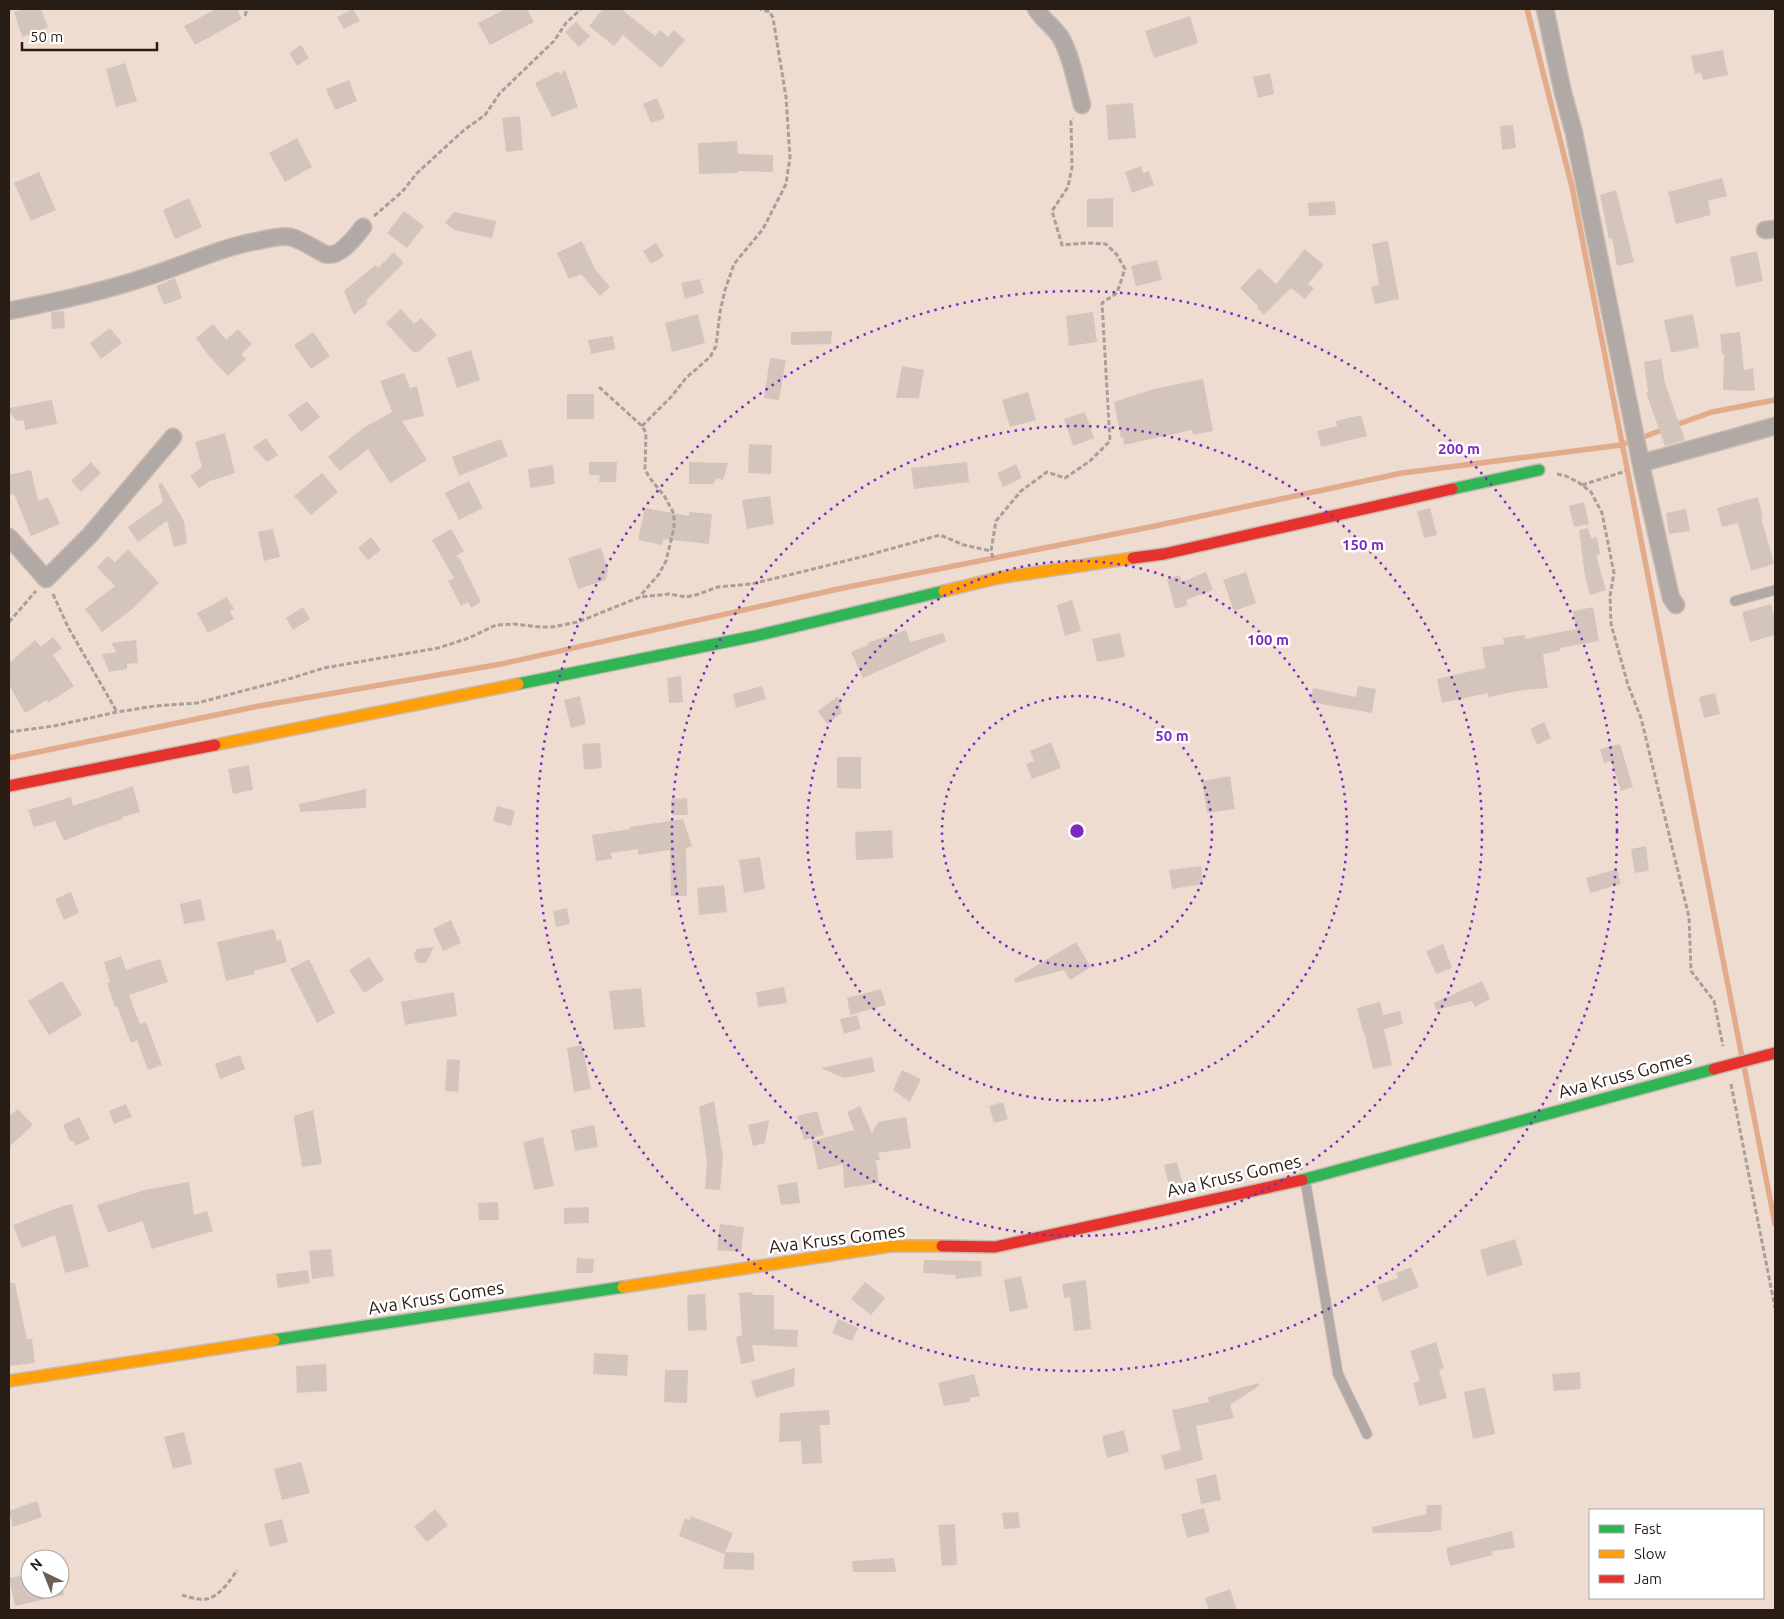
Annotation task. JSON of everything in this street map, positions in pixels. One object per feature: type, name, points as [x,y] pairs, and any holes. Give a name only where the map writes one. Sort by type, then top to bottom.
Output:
[{"type":"street","points":[[1036,9],[1061,38],[1082,106]]},
{"type":"street","points":[[1545,9],[1574,133],[1671,598],[1676,605]]},
{"type":"street","points":[[9,311],[74,297],[148,277],[174,266],[256,241],[289,236],[313,246],[328,255],[334,254],[347,246],[364,227]]},
{"type":"street","points":[[1642,463],[1775,426]]},
{"type":"street","points":[[9,537],[46,580],[90,535],[173,438]]},
{"type":"street","points":[[9,786],[755,636],[998,578],[1164,554],[1539,470]]},
{"type":"street","name":"Ava Kruss Gomes","points":[[9,1381],[890,1246],[995,1247],[1305,1179],[1775,1053]]},
{"type":"lane","points":[[1735,601],[1775,590]]},
{"type":"lane","points":[[1305,1179],[1338,1374],[1367,1434]]},
{"type":"path","points":[[245,16],[246,9]]},
{"type":"path","points":[[364,227],[402,192],[417,173],[464,130],[485,115],[500,93],[554,41],[566,23],[581,9]]},
{"type":"path","points":[[642,426],[671,397],[686,378],[710,356],[716,346],[720,312],[734,264],[763,229],[786,184],[790,157],[786,97],[773,18],[770,12],[760,9]]},
{"type":"path","points":[[9,732],[54,726],[155,706],[197,703],[324,668],[365,662],[454,644],[496,625],[514,624],[552,627],[578,622],[640,597],[670,594],[686,597],[718,587],[751,584],[940,536],[964,545],[992,551],[996,521],[1021,491],[1047,472],[1065,478],[1090,461],[1110,441],[1102,303],[1117,293],[1125,269],[1117,255],[1106,244],[1062,245],[1052,211],[1068,187],[1072,167],[1071,121],[1082,106]]},
{"type":"path","points":[[599,387],[642,426],[646,433],[645,469],[665,497],[674,514],[674,528],[666,561],[640,597]]},
{"type":"path","points":[[1539,470],[1566,476],[1582,485],[1591,492],[1602,513],[1614,573],[1610,596],[1611,624],[1628,685],[1640,718],[1689,917],[1691,971],[1714,1001],[1724,1049]]},
{"type":"path","points":[[1582,485],[1619,472]]},
{"type":"path","points":[[9,622],[46,580],[68,627],[117,712]]},
{"type":"path","points":[[1730,1078],[1775,1308]]},
{"type":"path","points":[[182,1595],[207,1600],[231,1580],[237,1570]]},
{"type":"building","points":[[24,9],[41,9],[48,27],[22,37],[14,12]]},
{"type":"building","points":[[216,9],[237,9],[242,19],[195,45],[184,26]]},
{"type":"building","points":[[353,9],[360,21],[344,29],[337,17]]},
{"type":"building","points":[[505,9],[527,9],[534,22],[490,45],[478,23]]},
{"type":"building","points":[[603,9],[621,9],[655,36],[660,30],[668,37],[674,30],[685,40],[661,68],[623,35],[614,46],[589,26]]},
{"type":"building","points":[[1190,16],[1198,43],[1154,58],[1145,31]]},
{"type":"building","points":[[576,22],[590,36],[579,47],[565,32]]},
{"type":"building","points":[[301,45],[309,58],[297,66],[289,53]]},
{"type":"building","points":[[1723,50],[1728,75],[1703,80],[1701,73],[1695,74],[1691,56]]},
{"type":"building","points":[[125,63],[137,101],[116,107],[106,69]]},
{"type":"building","points":[[565,70],[578,107],[552,117],[535,83],[559,71],[560,75]]},
{"type":"building","points":[[1270,73],[1274,94],[1258,98],[1253,77]]},
{"type":"building","points":[[349,80],[357,101],[335,110],[326,89]]},
{"type":"building","points":[[657,98],[665,118],[651,123],[643,104]]},
{"type":"building","points":[[1133,103],[1136,138],[1108,140],[1106,105]]},
{"type":"building","points":[[520,116],[523,150],[506,152],[502,118]]},
{"type":"building","points":[[1513,125],[1516,148],[1502,150],[1500,126]]},
{"type":"building","points":[[297,138],[312,167],[285,182],[269,153]]},
{"type":"building","points":[[737,141],[738,154],[773,155],[773,172],[738,171],[738,173],[699,174],[698,143]]},
{"type":"building","points":[[1141,166],[1143,173],[1149,171],[1154,185],[1132,193],[1125,172]]},
{"type":"building","points":[[39,172],[56,210],[31,221],[14,183]]},
{"type":"building","points":[[1722,178],[1727,196],[1708,201],[1711,215],[1676,224],[1668,192]]},
{"type":"building","points":[[1616,190],[1634,262],[1617,266],[1612,238],[1609,239],[1600,195]]},
{"type":"building","points":[[189,198],[202,227],[175,239],[163,210]]},
{"type":"building","points":[[1113,198],[1113,227],[1087,227],[1087,199]]},
{"type":"building","points":[[1335,201],[1336,215],[1309,216],[1308,203]]},
{"type":"building","points":[[404,211],[424,226],[407,248],[387,233]]},
{"type":"building","points":[[454,212],[496,221],[492,238],[454,230],[445,223]]},
{"type":"building","points":[[582,241],[595,269],[610,287],[600,296],[581,274],[569,279],[557,253]]},
{"type":"building","points":[[1388,241],[1399,299],[1375,304],[1371,287],[1379,285],[1372,244]]},
{"type":"building","points":[[656,243],[664,256],[651,264],[643,251]]},
{"type":"building","points":[[1305,249],[1324,265],[1308,284],[1314,288],[1305,299],[1291,288],[1264,315],[1240,288],[1259,268],[1276,284]]},
{"type":"building","points":[[1757,251],[1763,281],[1736,287],[1730,257]]},
{"type":"building","points":[[394,252],[404,263],[366,301],[368,303],[354,315],[344,291],[375,265],[378,268]]},
{"type":"building","points":[[1157,260],[1162,280],[1136,286],[1131,266]]},
{"type":"building","points":[[175,278],[182,298],[164,305],[156,286]]},
{"type":"building","points":[[700,279],[704,293],[685,299],[681,283]]},
{"type":"building","points":[[401,309],[414,324],[421,318],[437,335],[418,352],[413,352],[386,323]]},
{"type":"building","points":[[64,311],[65,328],[52,329],[51,312]]},
{"type":"building","points":[[1093,312],[1097,342],[1069,346],[1066,316]]},
{"type":"building","points":[[698,314],[705,343],[672,352],[665,323]]},
{"type":"building","points":[[1693,314],[1699,347],[1671,353],[1664,320]]},
{"type":"building","points":[[213,324],[226,340],[238,329],[252,344],[241,354],[246,359],[228,376],[209,356],[196,338]]},
{"type":"building","points":[[110,328],[122,343],[101,359],[90,343]]},
{"type":"building","points":[[832,331],[831,344],[791,345],[791,332]]},
{"type":"building","points":[[313,332],[330,356],[311,369],[294,345]]},
{"type":"building","points":[[1740,332],[1744,370],[1753,368],[1755,391],[1723,390],[1724,354],[1722,354],[1720,334]]},
{"type":"building","points":[[613,336],[615,349],[591,354],[588,340]]},
{"type":"building","points":[[471,350],[480,380],[457,388],[447,358]]},
{"type":"building","points":[[770,358],[786,360],[779,400],[764,398]]},
{"type":"building","points":[[1661,359],[1665,383],[1685,440],[1665,446],[1646,393],[1648,392],[1644,362]]},
{"type":"building","points":[[902,366],[924,370],[919,398],[896,398]]},
{"type":"building","points":[[404,373],[410,388],[417,386],[424,416],[402,421],[427,460],[390,483],[368,449],[340,471],[328,457],[363,428],[392,412],[380,381]]},
{"type":"building","points":[[1203,379],[1213,431],[1193,435],[1192,430],[1124,445],[1114,402],[1154,389]]},
{"type":"building","points":[[1028,392],[1036,420],[1010,427],[1002,400]]},
{"type":"building","points":[[567,394],[594,394],[594,419],[567,419]]},
{"type":"building","points":[[52,400],[57,424],[25,430],[24,420],[17,421],[9,412],[9,408]]},
{"type":"building","points":[[307,401],[320,417],[301,432],[288,415]]},
{"type":"building","points":[[1085,412],[1094,438],[1073,446],[1064,419]]},
{"type":"building","points":[[1361,415],[1367,436],[1321,447],[1317,431],[1337,426],[1336,421]]},
{"type":"building","points":[[225,433],[235,473],[210,481],[199,488],[190,476],[202,467],[195,442]]},
{"type":"building","points":[[266,438],[278,455],[267,462],[253,447]]},
{"type":"building","points":[[501,439],[508,456],[459,476],[452,457]]},
{"type":"building","points":[[749,444],[772,445],[771,474],[748,473]]},
{"type":"building","points":[[91,462],[101,473],[81,492],[71,481]]},
{"type":"building","points":[[589,462],[617,462],[616,482],[599,482],[600,475],[589,475]]},
{"type":"building","points":[[689,462],[728,463],[723,480],[717,478],[713,484],[689,484]]},
{"type":"building","points":[[967,462],[969,482],[914,489],[911,468]]},
{"type":"building","points":[[1016,464],[1022,478],[1003,487],[997,473]]},
{"type":"building","points":[[553,465],[555,484],[530,488],[528,469]]},
{"type":"building","points":[[31,470],[38,501],[48,497],[60,524],[31,536],[14,494],[9,495],[9,475]]},
{"type":"building","points":[[322,473],[338,492],[311,515],[294,496]]},
{"type":"building","points":[[469,481],[483,508],[459,520],[445,493]]},
{"type":"building","points":[[162,483],[184,521],[187,543],[174,547],[167,521],[138,542],[128,527],[163,502],[158,484]]},
{"type":"building","points":[[770,496],[774,524],[747,529],[742,500]]},
{"type":"building","points":[[1758,497],[1763,517],[1761,517],[1774,564],[1751,571],[1738,523],[1722,527],[1717,508]]},
{"type":"building","points":[[1584,502],[1589,524],[1574,527],[1569,506]]},
{"type":"building","points":[[645,508],[689,516],[689,512],[712,514],[709,544],[663,539],[662,545],[638,540]]},
{"type":"building","points":[[1430,508],[1437,535],[1424,538],[1417,511]]},
{"type":"building","points":[[1686,509],[1690,531],[1669,534],[1666,513]]},
{"type":"building","points":[[1588,528],[1591,538],[1597,537],[1600,554],[1596,555],[1606,590],[1590,595],[1585,576],[1579,530]]},
{"type":"building","points":[[273,529],[280,557],[264,561],[258,532]]},
{"type":"building","points":[[451,529],[464,551],[455,557],[459,557],[481,602],[471,608],[468,602],[461,606],[448,581],[454,578],[432,540]]},
{"type":"building","points":[[371,537],[381,550],[368,560],[358,548]]},
{"type":"building","points":[[601,548],[608,570],[606,580],[578,589],[568,558]]},
{"type":"building","points":[[128,549],[159,583],[131,610],[102,632],[85,609],[115,586],[97,567],[108,556],[115,562]]},
{"type":"building","points":[[1206,572],[1213,590],[1186,600],[1188,605],[1175,609],[1167,579],[1180,575],[1182,582]]},
{"type":"building","points":[[1246,572],[1256,603],[1234,611],[1223,580]]},
{"type":"building","points":[[227,597],[234,609],[230,612],[234,619],[208,633],[197,613]]},
{"type":"building","points":[[1072,600],[1081,631],[1065,636],[1057,605]]},
{"type":"building","points":[[1771,604],[1775,620],[1775,635],[1750,642],[1742,612]]},
{"type":"building","points":[[303,607],[310,619],[293,630],[286,618]]},
{"type":"building","points":[[1593,607],[1599,641],[1560,648],[1560,651],[1543,654],[1548,688],[1517,691],[1488,697],[1488,693],[1442,703],[1437,679],[1485,668],[1482,647],[1504,644],[1503,638],[1525,635],[1525,639],[1576,629],[1573,611]]},
{"type":"building","points":[[906,630],[910,642],[943,633],[946,641],[863,678],[851,652],[868,645],[867,643]]},
{"type":"building","points":[[1120,633],[1125,657],[1097,662],[1092,639]]},
{"type":"building","points":[[53,637],[62,648],[53,655],[74,686],[48,703],[47,700],[25,713],[9,685],[9,663],[35,640],[41,647]]},
{"type":"building","points":[[136,640],[138,663],[127,664],[127,669],[109,672],[102,654],[117,652],[111,643]]},
{"type":"building","points":[[681,676],[683,702],[669,703],[667,678]]},
{"type":"building","points":[[762,686],[766,699],[736,708],[733,694]]},
{"type":"building","points":[[1358,686],[1376,689],[1372,713],[1310,702],[1313,688],[1356,697]]},
{"type":"building","points":[[1715,693],[1720,714],[1704,718],[1699,697]]},
{"type":"building","points":[[580,696],[586,724],[571,728],[564,700]]},
{"type":"building","points":[[838,696],[842,713],[827,724],[818,711]]},
{"type":"building","points":[[1544,722],[1551,738],[1537,745],[1530,729]]},
{"type":"building","points":[[1051,742],[1061,768],[1032,779],[1026,764],[1034,761],[1030,751]]},
{"type":"building","points":[[600,743],[602,768],[584,770],[582,744]]},
{"type":"building","points":[[1620,744],[1633,787],[1621,791],[1611,761],[1604,763],[1600,749]]},
{"type":"building","points":[[837,757],[861,757],[861,789],[837,788]]},
{"type":"building","points":[[249,765],[253,790],[233,794],[228,769]]},
{"type":"building","points":[[1230,776],[1235,809],[1207,813],[1202,781]]},
{"type":"building","points":[[133,786],[140,812],[122,817],[123,819],[64,841],[55,821],[34,827],[28,810],[71,797],[73,806]]},
{"type":"building","points":[[366,789],[366,808],[300,812],[299,804]]},
{"type":"building","points":[[687,798],[688,815],[672,815],[671,799]]},
{"type":"building","points":[[497,806],[515,811],[511,826],[493,821]]},
{"type":"building","points":[[683,819],[692,846],[686,848],[687,896],[671,896],[670,850],[638,855],[638,849],[611,853],[612,859],[596,861],[592,835]]},
{"type":"building","points":[[892,830],[893,858],[856,860],[855,832]]},
{"type":"building","points":[[1646,846],[1649,871],[1635,873],[1631,849]]},
{"type":"building","points":[[760,857],[765,889],[744,893],[739,860]]},
{"type":"building","points":[[1201,866],[1203,884],[1172,889],[1169,870]]},
{"type":"building","points":[[1617,869],[1621,884],[1590,893],[1586,878]]},
{"type":"building","points":[[724,885],[727,912],[699,915],[697,888]]},
{"type":"building","points":[[71,892],[79,913],[64,920],[55,899]]},
{"type":"building","points":[[201,899],[205,920],[184,924],[180,904]]},
{"type":"building","points":[[567,908],[570,924],[556,927],[553,911]]},
{"type":"building","points":[[451,920],[461,943],[443,951],[433,929]]},
{"type":"building","points":[[274,929],[277,941],[281,940],[287,962],[254,971],[254,974],[226,981],[217,942]]},
{"type":"building","points":[[1076,942],[1091,967],[1070,980],[1064,970],[1015,983],[1014,979]]},
{"type":"building","points":[[1443,944],[1452,968],[1436,974],[1426,951]]},
{"type":"building","points":[[434,947],[426,963],[418,963],[415,960],[414,953],[417,949]]},
{"type":"building","points":[[121,956],[126,970],[160,959],[168,982],[129,995],[140,1024],[146,1022],[162,1065],[148,1070],[137,1040],[131,1043],[107,983],[110,982],[104,962]]},
{"type":"building","points":[[369,957],[384,980],[364,993],[349,970]]},
{"type":"building","points":[[309,959],[335,1013],[317,1023],[290,969]]},
{"type":"building","points":[[62,981],[82,1015],[49,1035],[28,1001]]},
{"type":"building","points":[[1482,981],[1490,999],[1475,1007],[1472,1001],[1436,1010],[1434,1003]]},
{"type":"building","points":[[784,987],[787,1003],[758,1007],[756,992]]},
{"type":"building","points":[[641,988],[645,1027],[614,1030],[609,991]]},
{"type":"building","points":[[881,989],[886,1005],[850,1015],[847,998]]},
{"type":"building","points":[[454,992],[457,1016],[405,1025],[401,1002]]},
{"type":"building","points":[[1380,1002],[1383,1015],[1400,1011],[1403,1024],[1384,1029],[1392,1065],[1373,1069],[1357,1008]]},
{"type":"building","points":[[857,1015],[861,1029],[844,1034],[840,1019]]},
{"type":"building","points":[[582,1045],[591,1089],[574,1092],[567,1048]]},
{"type":"building","points":[[240,1055],[245,1069],[220,1079],[215,1064]]},
{"type":"building","points":[[872,1057],[875,1072],[844,1078],[821,1068]]},
{"type":"building","points":[[447,1059],[460,1060],[458,1092],[445,1091]]},
{"type":"building","points":[[902,1070],[921,1079],[910,1102],[893,1090]]},
{"type":"building","points":[[714,1101],[723,1158],[720,1190],[705,1189],[707,1162],[699,1107]]},
{"type":"building","points":[[1003,1102],[1008,1119],[994,1123],[989,1106]]},
{"type":"building","points":[[126,1104],[132,1117],[114,1124],[109,1111]]},
{"type":"building","points":[[860,1106],[872,1133],[878,1122],[906,1117],[911,1148],[878,1153],[880,1160],[876,1160],[879,1183],[844,1188],[843,1164],[818,1170],[812,1141],[854,1130],[847,1112]]},
{"type":"building","points":[[18,1109],[33,1125],[9,1147],[9,1116]]},
{"type":"building","points":[[313,1110],[322,1164],[302,1167],[294,1116]]},
{"type":"building","points":[[817,1111],[824,1135],[804,1140],[797,1116]]},
{"type":"building","points":[[79,1117],[90,1139],[75,1146],[73,1141],[70,1141],[63,1125]]},
{"type":"building","points":[[769,1120],[765,1143],[753,1146],[748,1125]]},
{"type":"building","points":[[594,1125],[598,1147],[575,1151],[571,1130]]},
{"type":"building","points":[[543,1137],[554,1186],[534,1190],[523,1142]]},
{"type":"building","points":[[1177,1162],[1185,1191],[1171,1194],[1164,1165]]},
{"type":"building","points":[[189,1182],[194,1215],[207,1211],[213,1231],[152,1249],[142,1221],[108,1233],[97,1205],[139,1191]]},
{"type":"building","points":[[797,1182],[800,1203],[781,1205],[777,1185]]},
{"type":"building","points":[[498,1202],[499,1220],[479,1220],[478,1203]]},
{"type":"building","points":[[72,1204],[89,1267],[65,1273],[55,1235],[22,1248],[13,1225]]},
{"type":"building","points":[[589,1207],[589,1223],[564,1224],[564,1208]]},
{"type":"building","points":[[720,1224],[744,1227],[741,1252],[717,1250]]},
{"type":"building","points":[[1515,1239],[1523,1265],[1487,1276],[1480,1250]]},
{"type":"building","points":[[331,1249],[334,1276],[312,1279],[309,1251]]},
{"type":"building","points":[[577,1258],[594,1259],[593,1273],[576,1273]]},
{"type":"building","points":[[924,1260],[981,1261],[982,1276],[956,1279],[955,1275],[923,1273]]},
{"type":"building","points":[[1411,1267],[1419,1287],[1382,1302],[1377,1285],[1398,1278],[1396,1273]]},
{"type":"building","points":[[308,1270],[310,1283],[278,1288],[276,1274]]},
{"type":"building","points":[[1021,1276],[1028,1308],[1010,1312],[1004,1280]]},
{"type":"building","points":[[1086,1280],[1091,1329],[1074,1331],[1070,1297],[1064,1298],[1062,1284]]},
{"type":"building","points":[[865,1282],[885,1298],[871,1315],[851,1299]]},
{"type":"building","points":[[9,1283],[15,1283],[27,1339],[32,1339],[35,1363],[10,1366]]},
{"type":"building","points":[[752,1292],[753,1295],[774,1295],[774,1329],[798,1330],[797,1347],[752,1345],[755,1361],[741,1364],[736,1337],[742,1335],[739,1293]]},
{"type":"building","points":[[705,1294],[707,1330],[688,1331],[687,1295]]},
{"type":"building","points":[[838,1319],[858,1328],[852,1341],[832,1333]]},
{"type":"building","points":[[1436,1342],[1444,1368],[1439,1370],[1447,1398],[1419,1406],[1413,1383],[1420,1381],[1410,1351]]},
{"type":"building","points":[[594,1353],[628,1355],[627,1376],[593,1374]]},
{"type":"building","points":[[326,1364],[327,1391],[297,1393],[296,1366]]},
{"type":"building","points":[[795,1368],[794,1386],[756,1398],[751,1381]]},
{"type":"building","points":[[665,1370],[688,1370],[687,1403],[664,1402]]},
{"type":"building","points":[[1580,1372],[1581,1389],[1554,1391],[1552,1374]]},
{"type":"building","points":[[974,1374],[980,1396],[970,1398],[970,1402],[944,1406],[938,1383]]},
{"type":"building","points":[[1258,1383],[1259,1386],[1230,1405],[1234,1418],[1196,1426],[1203,1460],[1165,1470],[1161,1455],[1181,1450],[1172,1410],[1209,1402],[1208,1397]]},
{"type":"building","points":[[1485,1387],[1495,1434],[1473,1439],[1464,1392]]},
{"type":"building","points":[[829,1410],[830,1425],[820,1425],[822,1463],[802,1464],[801,1441],[779,1442],[780,1413]]},
{"type":"building","points":[[1124,1430],[1129,1452],[1107,1458],[1102,1436]]},
{"type":"building","points":[[184,1432],[192,1464],[173,1469],[164,1437]]},
{"type":"building","points":[[301,1462],[310,1493],[282,1500],[274,1469]]},
{"type":"building","points":[[1216,1474],[1221,1500],[1201,1504],[1196,1479]]},
{"type":"building","points":[[37,1501],[42,1517],[13,1527],[9,1511]]},
{"type":"building","points":[[1427,1505],[1442,1505],[1441,1530],[1373,1533],[1372,1527],[1426,1514]]},
{"type":"building","points":[[1204,1508],[1210,1532],[1187,1538],[1181,1514]]},
{"type":"building","points":[[435,1509],[448,1525],[427,1542],[414,1527]]},
{"type":"building","points":[[1018,1512],[1020,1528],[1004,1529],[1002,1513]]},
{"type":"building","points":[[691,1516],[733,1533],[725,1552],[754,1553],[754,1570],[723,1569],[725,1553],[679,1536],[685,1518],[689,1521]]},
{"type":"building","points":[[282,1519],[288,1542],[270,1547],[264,1524]]},
{"type":"building","points":[[955,1524],[957,1565],[942,1566],[938,1525]]},
{"type":"building","points":[[1512,1531],[1515,1548],[1492,1551],[1493,1555],[1450,1566],[1446,1548]]},
{"type":"building","points":[[894,1558],[896,1572],[853,1572],[852,1561]]},
{"type":"building","points":[[20,1576],[20,1599],[46,1599],[15,1606],[9,1578]]},
{"type":"building","points":[[1230,1589],[1237,1610],[1209,1610],[1205,1598]]},
{"type":"waterway","points":[[1527,9],[1572,187],[1742,1057]]},
{"type":"waterway","points":[[1673,426],[1712,412],[1775,400]]},
{"type":"waterway","points":[[9,758],[259,706],[501,664],[843,588],[1155,526],[1402,473],[1621,445],[1665,429]]},
{"type":"waterway","points":[[1744,1066],[1775,1224]]},
{"type":"traffic: fast","points":[[1452,489],[1539,470]]},
{"type":"traffic: fast","points":[[518,684],[755,636],[944,591]]},
{"type":"traffic: fast","points":[[1302,1180],[1714,1069]]},
{"type":"traffic: fast","points":[[274,1340],[623,1287]]},
{"type":"traffic: slow","points":[[944,591],[998,578],[1133,558]]},
{"type":"traffic: slow","points":[[215,745],[518,684]]},
{"type":"traffic: slow","points":[[623,1287],[891,1246],[942,1246]]},
{"type":"traffic: slow","points":[[9,1381],[274,1340]]},
{"type":"traffic: jam","points":[[1133,558],[1164,554],[1452,489]]},
{"type":"traffic: jam","points":[[9,786],[215,745]]},
{"type":"traffic: jam","points":[[1714,1069],[1775,1053]]},
{"type":"traffic: jam","points":[[942,1246],[995,1247],[1302,1180]]}]
